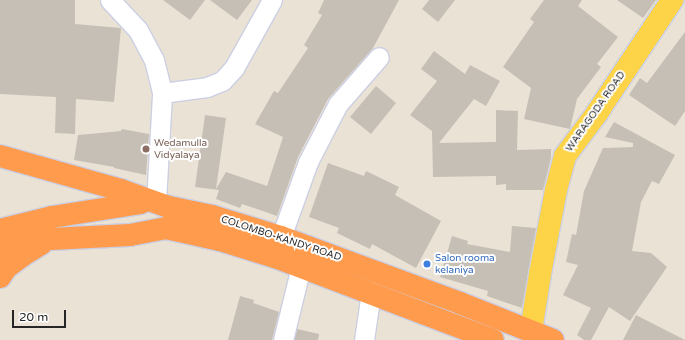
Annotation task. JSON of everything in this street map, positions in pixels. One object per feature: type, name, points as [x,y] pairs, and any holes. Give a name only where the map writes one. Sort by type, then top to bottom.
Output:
[{"type":"highway","name":"COLOMBO-KANDY ROAD","points":[[0,156],[121,190],[169,207],[212,216],[281,237],[533,335],[553,340]]},
{"type":"highway","points":[[0,230],[52,217],[151,201]]},
{"type":"highway","name":"COLOMBO-KANDY ROAD","points":[[0,248],[23,242],[130,235],[166,228],[250,249],[301,266],[493,340]]},
{"type":"highway","points":[[0,276],[6,268],[23,255],[51,239]]},
{"type":"main road","name":"WARAGODA ROAD","points":[[533,335],[544,252],[565,156],[597,113],[672,0]]},
{"type":"street","points":[[110,0],[138,30],[154,60],[162,94],[151,201]]},
{"type":"street","points":[[162,94],[207,87],[222,81],[234,68],[272,0]]},
{"type":"street","points":[[281,237],[308,162],[338,104],[379,57]]},
{"type":"street","points":[[283,340],[301,266]]},
{"type":"street","points":[[364,340],[371,292]]},
{"type":"building","points":[[0,0],[75,0],[75,24],[121,28],[114,102],[76,99],[75,134],[55,133],[56,97],[0,94]]},
{"type":"building","points":[[163,0],[205,0],[190,20]]},
{"type":"building","points":[[210,0],[252,0],[237,20]]},
{"type":"building","points":[[324,0],[399,0],[373,48],[328,99],[298,157],[277,216],[242,204],[240,208],[216,199],[219,190],[195,187],[205,115],[226,118],[216,189],[226,172],[267,186],[283,137],[255,124],[274,91],[278,93],[308,48],[304,45],[322,15],[318,13]]},
{"type":"building","points":[[429,0],[455,0],[438,22],[422,9]]},
{"type":"building","points":[[544,0],[582,0],[578,6],[618,37],[597,64],[601,67],[577,99],[570,129],[524,119],[531,88],[503,67],[534,22],[530,19]]},
{"type":"building","points":[[617,0],[656,0],[643,18]]},
{"type":"building","points":[[685,32],[685,111],[675,126],[629,95],[640,78],[647,83]]},
{"type":"building","points":[[434,51],[465,74],[470,65],[500,81],[486,106],[474,99],[439,143],[496,142],[496,110],[518,111],[517,150],[551,149],[551,158],[543,190],[506,190],[506,184],[496,185],[496,176],[433,177],[432,131],[410,115],[437,81],[421,69]]},
{"type":"building","points":[[376,86],[396,103],[371,134],[350,117]]},
{"type":"building","points":[[614,122],[675,155],[659,184],[652,181],[641,202],[632,251],[651,253],[667,267],[630,321],[609,307],[591,340],[584,340],[577,335],[591,308],[563,295],[578,265],[566,262],[572,234],[576,235],[584,191],[603,148],[633,147],[633,143],[605,137]]},
{"type":"building","points":[[122,129],[149,134],[146,175],[114,167],[74,160],[78,135],[121,131]]},
{"type":"building","points":[[328,163],[364,176],[366,171],[399,187],[395,195],[441,221],[416,268],[372,244],[370,249],[337,233],[339,228],[309,217]]},
{"type":"building","points":[[512,226],[536,228],[522,308],[487,296],[488,291],[440,277],[452,236],[468,241],[467,244],[510,252]]},
{"type":"building","points":[[240,296],[254,300],[253,303],[279,312],[272,340],[228,340]]},
{"type":"building","points":[[636,315],[685,340],[623,340]]},
{"type":"building","points":[[297,329],[319,334],[318,340],[294,340]]},
{"type":"place","name":"Wedamulla Vidyalaya","points":[[146,149]]},
{"type":"place","name":"Salon rooma kelaniya","points":[[427,264]]}]
